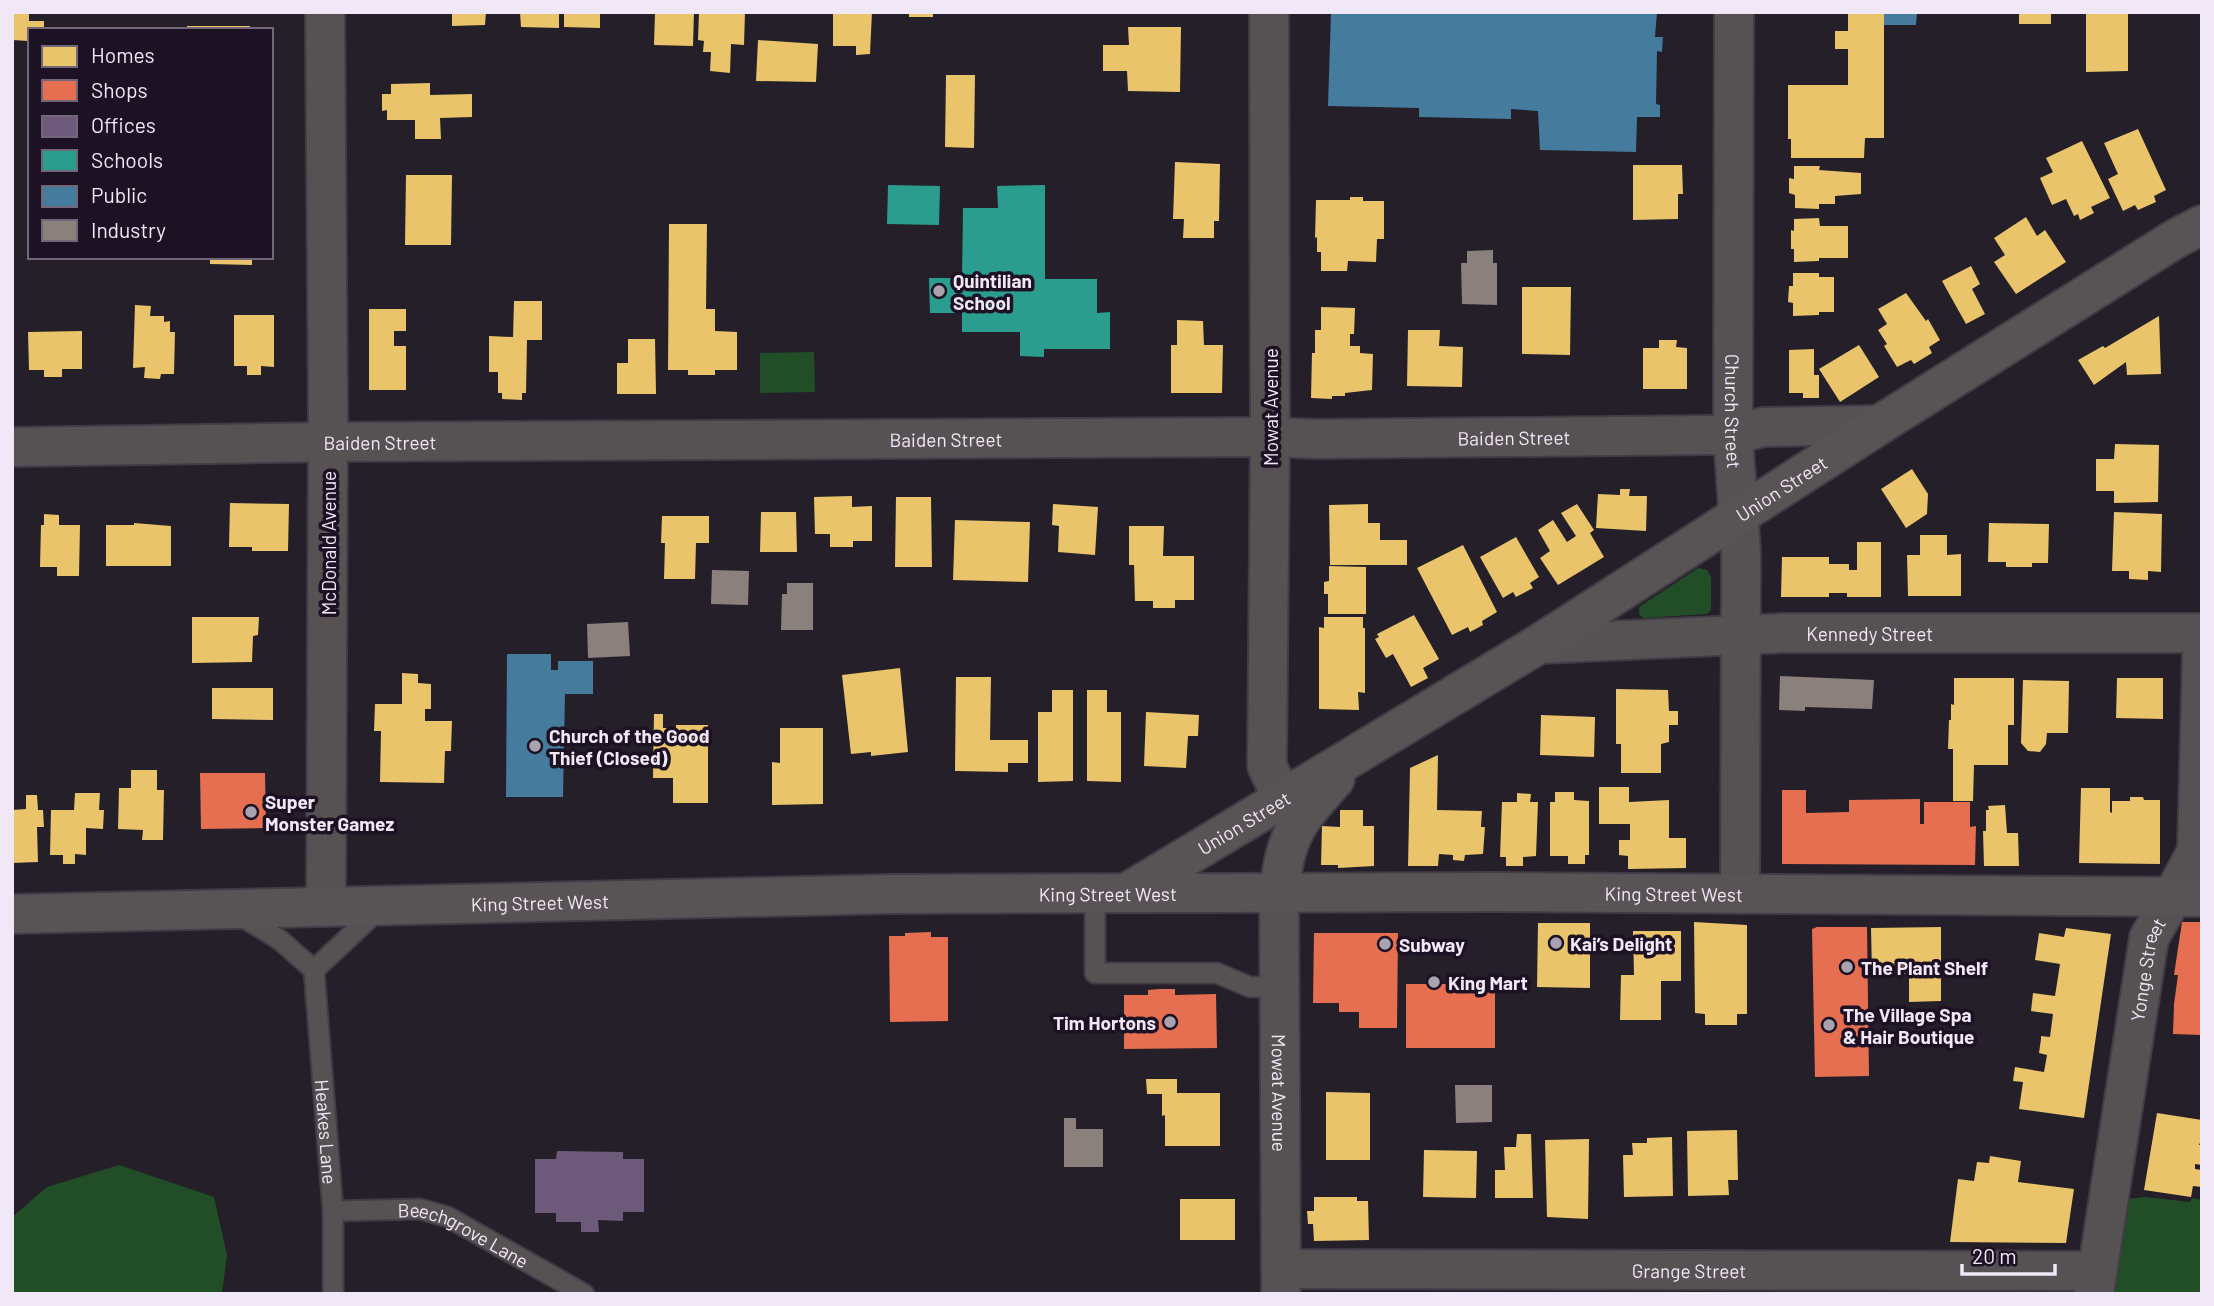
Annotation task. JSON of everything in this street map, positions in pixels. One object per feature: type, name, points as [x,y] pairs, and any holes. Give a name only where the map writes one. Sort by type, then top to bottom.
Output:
[{"type":"main road","name":"Union Street","points":[[1111,892],[1282,798],[1539,644],[1879,425],[2175,239],[2202,225]]},
{"type":"main road","name":"Union Street","points":[[1279,892],[1285,852],[1300,819],[1359,752]]},
{"type":"main road","name":"King Street West","points":[[12,914],[875,894],[1111,892],[2188,897]]},
{"type":"street","name":"McDonald Avenue","points":[[325,12],[328,443],[326,906]]},
{"type":"street","name":"Mowat Avenue","points":[[1269,12],[1270,437],[1267,766],[1282,798]]},
{"type":"street","name":"Church Street","points":[[1734,12],[1733,435],[1741,553],[1740,894]]},
{"type":"street","name":"Baiden Street","points":[[12,447],[1733,435],[1763,427],[1879,425]]},
{"type":"street","name":"Kennedy Street","points":[[1539,644],[1741,635],[2202,633]]},
{"type":"street","name":"Yonge Street","points":[[2096,1282],[2149,938],[2188,897],[2197,851],[2202,654]]},
{"type":"street","name":"Mowat Avenue","points":[[1279,892],[1281,1281]]},
{"type":"street","name":"Grange Street","points":[[1281,1281],[2096,1282]]},
{"type":"lane","points":[[1111,892],[1095,974],[1217,973],[1250,987],[1279,987]]},
{"type":"lane","points":[[230,909],[280,940],[314,970],[383,905]]},
{"type":"lane","name":"Heakes Lane","points":[[314,970],[333,1211],[333,1294]]},
{"type":"lane","name":"Beechgrove Lane","points":[[333,1211],[420,1209],[448,1217],[584,1294]]},
{"type":"green space","points":[[814,352],[815,392],[760,393],[760,353]]},
{"type":"green space","points":[[1698,568],[1707,570],[1711,577],[1711,610],[1707,614],[1643,618],[1639,614],[1639,607]]},
{"type":"green space","points":[[119,1165],[214,1197],[227,1255],[222,1294],[12,1294],[12,1217],[47,1187]]},
{"type":"green space","points":[[2145,1197],[2190,1202],[2192,1198],[2202,1200],[2202,1294],[2112,1294],[2126,1199]]},
{"type":"building: Homes","points":[[12,12],[29,12],[29,21],[44,21],[44,28],[28,28],[28,41],[12,40]]},
{"type":"building: Homes","points":[[452,12],[486,12],[485,25],[452,26]]},
{"type":"building: Homes","points":[[520,12],[559,12],[559,28],[521,27]]},
{"type":"building: Homes","points":[[564,12],[600,12],[600,28],[564,27]]},
{"type":"building: Homes","points":[[655,12],[694,12],[693,46],[654,45]]},
{"type":"building: Homes","points":[[699,12],[745,12],[744,45],[731,44],[730,73],[710,71],[711,52],[703,52],[704,41],[698,40]]},
{"type":"building: Homes","points":[[833,12],[872,12],[870,54],[856,55],[856,46],[833,46]]},
{"type":"building: Homes","points":[[909,12],[933,12],[933,17],[909,17]]},
{"type":"building: Homes","points":[[1848,12],[1884,12],[1884,138],[1865,138],[1864,158],[1791,158],[1791,139],[1788,139],[1788,85],[1848,85],[1848,49],[1835,49],[1835,31],[1848,31]]},
{"type":"building: Homes","points":[[2019,12],[2051,12],[2051,24],[2019,24]]},
{"type":"building: Homes","points":[[2086,12],[2128,12],[2128,71],[2086,72]]},
{"type":"building: Homes","points":[[187,26],[250,26],[250,28]]},
{"type":"building: Homes","points":[[1128,27],[1181,27],[1180,92],[1128,91],[1127,71],[1103,71],[1103,45],[1129,45]]},
{"type":"building: Homes","points":[[758,40],[818,44],[816,82],[756,81]]},
{"type":"building: Homes","points":[[946,75],[975,75],[974,148],[945,147]]},
{"type":"building: Homes","points":[[430,83],[430,95],[472,94],[472,117],[440,118],[441,139],[415,139],[415,120],[387,120],[387,110],[382,111],[382,94],[391,94],[391,84]]},
{"type":"building: Homes","points":[[2138,129],[2166,190],[2154,196],[2156,202],[2138,210],[2135,205],[2123,211],[2108,179],[2118,174],[2104,143]]},
{"type":"building: Homes","points":[[2082,141],[2110,198],[2091,207],[2094,213],[2080,220],[2078,214],[2074,216],[2066,199],[2052,205],[2040,178],[2053,172],[2046,158]]},
{"type":"building: Homes","points":[[1175,162],[1220,164],[1219,221],[1214,221],[1214,238],[1183,238],[1184,219],[1173,219]]},
{"type":"building: Homes","points":[[1633,165],[1682,165],[1683,194],[1678,194],[1678,219],[1633,220]]},
{"type":"building: Homes","points":[[1794,166],[1820,166],[1819,170],[1861,173],[1861,194],[1835,196],[1835,204],[1819,204],[1819,209],[1795,208],[1795,195],[1789,193],[1789,178],[1794,179]]},
{"type":"building: Homes","points":[[406,175],[452,175],[451,245],[405,245]]},
{"type":"building: Homes","points":[[1350,197],[1363,197],[1363,201],[1384,201],[1384,239],[1377,239],[1376,262],[1348,261],[1347,271],[1321,271],[1321,252],[1317,252],[1317,237],[1315,238],[1316,200],[1350,200]]},
{"type":"building: Homes","points":[[2026,217],[2037,236],[2045,230],[2066,262],[2016,294],[1994,262],[2005,255],[1994,238]]},
{"type":"building: Homes","points":[[1819,218],[1820,226],[1848,226],[1848,258],[1819,258],[1819,261],[1794,262],[1791,230],[1794,231],[1794,219]]},
{"type":"building: Homes","points":[[669,224],[707,224],[706,309],[715,309],[715,331],[737,332],[737,370],[715,370],[715,375],[688,375],[688,370],[668,370]]},
{"type":"building: Homes","points":[[210,259],[252,259],[252,265],[210,264]]},
{"type":"building: Homes","points":[[1971,266],[1980,284],[1972,289],[1985,314],[1966,324],[1942,281]]},
{"type":"building: Homes","points":[[1793,273],[1819,273],[1819,277],[1834,277],[1834,312],[1793,316],[1793,303],[1788,302],[1789,286],[1793,286]]},
{"type":"building: Homes","points":[[1522,287],[1571,287],[1570,355],[1522,354]]},
{"type":"building: Homes","points":[[1906,293],[1926,321],[1928,319],[1940,340],[1929,347],[1932,353],[1914,364],[1911,360],[1897,367],[1878,330],[1887,324],[1878,309]]},
{"type":"building: Homes","points":[[514,301],[542,301],[542,340],[527,340],[526,393],[522,393],[522,400],[502,399],[502,393],[498,393],[498,372],[489,372],[489,336],[513,337]]},
{"type":"building: Homes","points":[[135,305],[151,306],[150,316],[164,316],[164,322],[170,321],[170,332],[175,332],[174,374],[161,374],[160,379],[144,378],[145,367],[133,368]]},
{"type":"building: Homes","points":[[1321,307],[1355,308],[1354,334],[1350,334],[1350,346],[1360,346],[1360,353],[1373,354],[1372,390],[1345,393],[1345,396],[1332,396],[1332,399],[1311,398],[1312,353],[1315,353],[1315,330],[1321,330]]},
{"type":"building: Homes","points":[[369,309],[406,309],[406,331],[394,331],[394,346],[406,346],[406,390],[369,390]]},
{"type":"building: Homes","points":[[234,315],[274,315],[274,367],[261,366],[261,375],[247,375],[247,366],[234,366]]},
{"type":"building: Homes","points":[[2159,316],[2161,374],[2127,375],[2126,362],[2094,385],[2078,360],[2103,346],[2105,348]]},
{"type":"building: Homes","points":[[1177,320],[1203,321],[1204,345],[1223,345],[1222,393],[1171,393],[1171,345],[1177,345]]},
{"type":"building: Homes","points":[[1408,330],[1440,330],[1439,346],[1463,347],[1462,387],[1407,386]]},
{"type":"building: Homes","points":[[82,331],[82,369],[62,369],[62,377],[44,377],[44,370],[29,370],[28,332]]},
{"type":"building: Homes","points":[[628,339],[655,339],[656,394],[617,394],[617,363],[628,363]]},
{"type":"building: Homes","points":[[1659,340],[1677,340],[1676,347],[1687,348],[1687,389],[1643,389],[1643,348],[1659,348]]},
{"type":"building: Homes","points":[[1859,345],[1879,377],[1840,402],[1819,369]]},
{"type":"building: Homes","points":[[1814,349],[1814,375],[1819,375],[1819,398],[1803,398],[1803,393],[1789,393],[1789,350]]},
{"type":"building: Homes","points":[[2115,444],[2159,445],[2158,502],[2114,503],[2114,491],[2096,491],[2096,459],[2114,459]]},
{"type":"building: Homes","points":[[1912,469],[1928,494],[1927,514],[1906,528],[1881,489]]},
{"type":"building: Homes","points":[[1620,489],[1630,489],[1629,496],[1647,496],[1646,531],[1596,528],[1598,494],[1620,495]]},
{"type":"building: Homes","points":[[852,496],[852,507],[872,506],[872,541],[853,541],[853,547],[830,547],[830,534],[815,534],[814,497]]},
{"type":"building: Homes","points":[[896,497],[931,497],[932,567],[895,567]]},
{"type":"building: Homes","points":[[230,503],[289,504],[288,551],[252,551],[252,547],[229,547]]},
{"type":"building: Homes","points":[[1053,504],[1098,507],[1095,555],[1058,552],[1059,526],[1052,525]]},
{"type":"building: Homes","points":[[1368,504],[1368,523],[1380,523],[1380,540],[1407,540],[1407,565],[1330,565],[1329,505]]},
{"type":"building: Homes","points":[[1577,504],[1594,530],[1590,533],[1604,557],[1558,585],[1540,558],[1550,551],[1538,530],[1553,520],[1567,542],[1576,536],[1561,513]]},
{"type":"building: Homes","points":[[761,512],[796,512],[797,552],[760,552]]},
{"type":"building: Homes","points":[[2114,512],[2162,514],[2161,572],[2148,571],[2148,580],[2129,579],[2129,571],[2112,571]]},
{"type":"building: Homes","points":[[44,514],[59,515],[59,525],[80,525],[79,576],[57,576],[57,567],[40,567],[41,525],[44,525]]},
{"type":"building: Homes","points":[[662,516],[709,516],[709,543],[696,543],[695,579],[664,579],[665,543],[661,543]]},
{"type":"building: Homes","points":[[955,520],[1030,522],[1028,582],[953,580]]},
{"type":"building: Homes","points":[[134,523],[171,526],[171,566],[106,566],[106,525]]},
{"type":"building: Homes","points":[[1989,523],[2049,524],[2048,563],[2032,563],[2032,567],[2006,567],[2006,562],[1988,562]]},
{"type":"building: Homes","points":[[1129,526],[1164,526],[1163,556],[1194,556],[1194,600],[1175,600],[1175,608],[1153,608],[1153,601],[1135,601],[1134,565],[1129,565]]},
{"type":"building: Homes","points":[[1920,535],[1947,535],[1947,555],[1961,554],[1961,596],[1908,596],[1907,555],[1920,555]]},
{"type":"building: Homes","points":[[1516,537],[1539,577],[1530,583],[1533,588],[1516,597],[1513,592],[1503,598],[1480,557]]},
{"type":"building: Homes","points":[[1857,542],[1881,542],[1881,597],[1847,597],[1847,593],[1829,593],[1829,597],[1781,597],[1782,557],[1829,557],[1829,564],[1849,564],[1849,570],[1857,570]]},
{"type":"building: Homes","points":[[1463,545],[1497,612],[1482,621],[1483,625],[1470,632],[1468,627],[1452,635],[1417,568]]},
{"type":"building: Homes","points":[[1329,566],[1366,567],[1366,614],[1328,614],[1328,594],[1324,594],[1324,582],[1329,581]]},
{"type":"building: Homes","points":[[1414,615],[1439,659],[1423,668],[1428,678],[1411,687],[1393,654],[1386,658],[1375,639],[1379,637],[1377,634]]},
{"type":"building: Homes","points":[[192,617],[259,617],[258,635],[253,636],[252,662],[192,663]]},
{"type":"building: Homes","points":[[1324,617],[1363,617],[1365,693],[1358,692],[1359,710],[1319,709],[1319,627],[1324,628]]},
{"type":"building: Homes","points":[[900,668],[908,752],[871,756],[871,752],[851,754],[842,675]]},
{"type":"building: Homes","points":[[402,673],[418,674],[418,683],[431,684],[431,709],[425,709],[425,721],[452,721],[451,751],[445,751],[444,783],[380,782],[381,731],[374,731],[375,704],[402,704]]},
{"type":"building: Homes","points":[[956,677],[991,677],[990,740],[1028,740],[1028,763],[1008,763],[1008,772],[955,771]]},
{"type":"building: Homes","points":[[1954,678],[2014,678],[2014,725],[2008,725],[2008,765],[1974,765],[1973,801],[1953,801],[1953,749],[1948,749],[1951,704],[1954,705]]},
{"type":"building: Homes","points":[[2117,678],[2163,678],[2163,719],[2116,718]]},
{"type":"building: Homes","points":[[2023,680],[2069,681],[2068,733],[2047,733],[2046,744],[2040,752],[2028,751],[2021,743]]},
{"type":"building: Homes","points":[[212,688],[273,688],[273,720],[212,719]]},
{"type":"building: Homes","points":[[1616,689],[1668,690],[1669,711],[1678,711],[1678,725],[1669,725],[1669,742],[1661,744],[1661,773],[1621,773],[1621,744],[1616,744]]},
{"type":"building: Homes","points":[[1052,690],[1073,690],[1073,781],[1038,782],[1038,712],[1052,712]]},
{"type":"building: Homes","points":[[1087,690],[1107,690],[1107,712],[1121,712],[1121,782],[1087,781]]},
{"type":"building: Homes","points":[[1146,712],[1199,715],[1198,736],[1188,736],[1186,768],[1144,766]]},
{"type":"building: Homes","points":[[654,714],[663,714],[663,728],[676,728],[676,725],[708,725],[708,803],[673,803],[673,778],[653,778]]},
{"type":"building: Homes","points":[[1541,715],[1595,717],[1594,757],[1540,755]]},
{"type":"building: Homes","points":[[780,728],[823,728],[823,804],[772,805],[772,762],[780,763]]},
{"type":"building: Homes","points":[[1438,755],[1437,810],[1482,811],[1481,827],[1485,827],[1483,854],[1465,855],[1464,861],[1453,860],[1453,855],[1439,854],[1438,866],[1408,866],[1410,768]]},
{"type":"building: Homes","points":[[131,770],[157,770],[157,790],[164,790],[163,840],[142,840],[143,830],[118,829],[119,788],[131,788]]},
{"type":"building: Homes","points":[[1599,787],[1629,787],[1629,802],[1669,800],[1669,838],[1686,838],[1686,868],[1628,869],[1628,856],[1619,855],[1619,840],[1630,840],[1630,824],[1599,824]]},
{"type":"building: Homes","points":[[2081,788],[2110,788],[2112,813],[2112,801],[2130,801],[2130,797],[2160,800],[2160,864],[2079,863]]},
{"type":"building: Homes","points":[[1555,792],[1574,792],[1574,800],[1589,801],[1589,855],[1585,855],[1585,864],[1568,864],[1568,856],[1550,856],[1550,802],[1555,802]]},
{"type":"building: Homes","points":[[75,793],[100,793],[99,810],[104,810],[103,829],[86,828],[86,855],[75,854],[75,864],[63,864],[63,855],[50,855],[51,810],[74,810]]},
{"type":"building: Homes","points":[[1517,793],[1531,794],[1530,802],[1538,802],[1536,856],[1523,857],[1523,866],[1506,866],[1506,857],[1500,857],[1502,802],[1517,802]]},
{"type":"building: Homes","points":[[26,795],[37,795],[38,810],[43,810],[44,827],[37,827],[38,862],[12,863],[12,810],[26,809]]},
{"type":"building: Homes","points":[[2005,805],[2007,833],[2018,833],[2019,866],[1984,866],[1983,831],[1986,831],[1986,810],[1989,810],[1988,806]]},
{"type":"building: Homes","points":[[1340,810],[1363,810],[1363,826],[1374,826],[1374,866],[1338,868],[1338,865],[1321,865],[1322,826],[1340,827]]},
{"type":"building: Homes","points":[[1694,922],[1747,925],[1747,1014],[1737,1014],[1737,1025],[1705,1025],[1705,1014],[1695,1013]]},
{"type":"building: Homes","points":[[1538,923],[1590,923],[1590,988],[1537,987]]},
{"type":"building: Homes","points":[[1941,927],[1941,1001],[1909,1002],[1909,974],[1872,974],[1871,928]]},
{"type":"building: Homes","points":[[2066,928],[2111,934],[2084,1118],[2019,1109],[2023,1082],[2013,1081],[2015,1067],[2044,1072],[2047,1055],[2039,1053],[2041,1036],[2050,1037],[2053,1014],[2031,1011],[2033,993],[2055,996],[2060,964],[2035,960],[2039,933],[2064,937]]},
{"type":"building: Homes","points":[[1633,931],[1681,931],[1681,981],[1661,981],[1661,1020],[1620,1020],[1621,975],[1634,975]]},
{"type":"building: Homes","points":[[1146,1079],[1177,1079],[1177,1093],[1220,1093],[1220,1146],[1165,1146],[1162,1094],[1147,1094]]},
{"type":"building: Homes","points":[[1326,1092],[1370,1093],[1370,1160],[1326,1160]]},
{"type":"building: Homes","points":[[2157,1113],[2202,1120],[2202,1138],[2199,1145],[2202,1145],[2202,1165],[2195,1164],[2195,1169],[2202,1170],[2202,1187],[2193,1186],[2191,1197],[2144,1190]]},
{"type":"building: Homes","points":[[1737,1130],[1738,1180],[1728,1180],[1729,1195],[1688,1196],[1687,1131]]},
{"type":"building: Homes","points":[[1517,1134],[1531,1134],[1533,1198],[1495,1198],[1495,1170],[1505,1170],[1504,1147],[1516,1147]]},
{"type":"building: Homes","points":[[1672,1137],[1673,1196],[1624,1197],[1623,1155],[1633,1155],[1632,1143],[1647,1143],[1647,1138]]},
{"type":"building: Homes","points":[[1589,1139],[1588,1219],[1547,1217],[1545,1140]]},
{"type":"building: Homes","points":[[1424,1150],[1477,1151],[1476,1198],[1423,1197]]},
{"type":"building: Homes","points":[[1990,1156],[2021,1161],[2018,1182],[2074,1189],[2066,1243],[1950,1242],[1958,1179],[1974,1181],[1977,1162],[1989,1163]]},
{"type":"building: Homes","points":[[1314,1197],[1357,1197],[1357,1201],[1368,1201],[1369,1240],[1314,1241],[1313,1224],[1308,1224],[1307,1211],[1314,1211]]},
{"type":"building: Homes","points":[[1180,1199],[1235,1199],[1235,1240],[1180,1240]]},
{"type":"building: Shops","points":[[200,773],[265,773],[266,828],[201,829]]},
{"type":"building: Shops","points":[[1782,790],[1806,790],[1806,813],[1849,812],[1849,800],[1920,799],[1920,824],[1924,824],[1924,802],[1970,802],[1970,827],[1976,826],[1975,865],[1782,864]]},
{"type":"building: Shops","points":[[2182,922],[2202,922],[2202,1035],[2173,1034],[2178,975],[2174,975]]},
{"type":"building: Shops","points":[[1867,927],[1869,1076],[1815,1077],[1812,929]]},
{"type":"building: Shops","points":[[931,932],[931,937],[948,937],[948,1021],[890,1022],[889,936]]},
{"type":"building: Shops","points":[[1314,933],[1398,933],[1397,1028],[1359,1028],[1359,1012],[1339,1012],[1339,1003],[1313,1003]]},
{"type":"building: Shops","points":[[1406,984],[1495,984],[1495,1048],[1406,1048]]},
{"type":"building: Shops","name":"Tim Hortons","points":[[1175,989],[1175,995],[1216,994],[1217,1048],[1124,1049],[1124,995],[1148,995],[1148,990]]},
{"type":"building: Offices","points":[[557,1151],[623,1152],[623,1159],[644,1159],[644,1212],[623,1212],[623,1221],[598,1220],[599,1232],[581,1232],[581,1222],[556,1222],[556,1213],[535,1213],[535,1159],[556,1159]]},
{"type":"building: Schools","points":[[888,185],[940,186],[939,225],[887,224]]},
{"type":"building: Schools","points":[[1045,185],[1045,279],[1097,279],[1097,313],[1110,312],[1110,349],[1044,349],[1044,357],[1020,356],[1020,332],[962,332],[962,313],[930,313],[929,278],[962,278],[963,208],[998,208],[997,186]]},
{"type":"building: Public","points":[[1331,12],[1657,12],[1655,37],[1663,37],[1662,52],[1657,51],[1656,104],[1660,105],[1660,117],[1637,117],[1636,152],[1540,150],[1538,111],[1511,109],[1511,119],[1419,117],[1419,108],[1328,106]]},
{"type":"building: Public","points":[[1884,12],[1917,12],[1916,25],[1884,25]]},
{"type":"building: Public","name":"Church of the Good Thief (Closed)","points":[[507,654],[551,654],[551,670],[558,670],[558,661],[593,661],[593,694],[565,694],[563,797],[506,797]]},
{"type":"building: Industry","points":[[1493,250],[1493,263],[1497,263],[1497,305],[1462,304],[1461,263],[1467,263],[1467,251]]},
{"type":"building: Industry","points":[[712,570],[749,571],[748,605],[711,604]]},
{"type":"building: Industry","points":[[787,583],[813,583],[813,630],[781,630],[782,594],[787,594]]},
{"type":"building: Industry","points":[[628,622],[630,656],[588,658],[587,624]]},
{"type":"building: Industry","points":[[1780,676],[1874,680],[1872,709],[1805,707],[1805,711],[1779,710]]},
{"type":"building: Industry","points":[[1455,1085],[1492,1085],[1492,1122],[1456,1123]]},
{"type":"building: Industry","points":[[1064,1118],[1076,1118],[1076,1129],[1103,1129],[1103,1167],[1064,1167]]},
{"type":"place","name":"Quintilian School","points":[[939,291]]},
{"type":"place","name":"Church of the Good Thief (Closed)","points":[[535,746]]},
{"type":"place","name":"Super Monster Gamez","points":[[251,812]]},
{"type":"place","name":"Kai’s Delight","points":[[1556,943]]},
{"type":"place","name":"Subway","points":[[1385,944]]},
{"type":"place","name":"The Plant Shelf","points":[[1847,967]]},
{"type":"place","name":"King Mart","points":[[1434,982]]},
{"type":"place","name":"Tim Hortons","points":[[1170,1022]]},
{"type":"place","name":"The Village Spa & Hair Boutique","points":[[1829,1025]]}]
